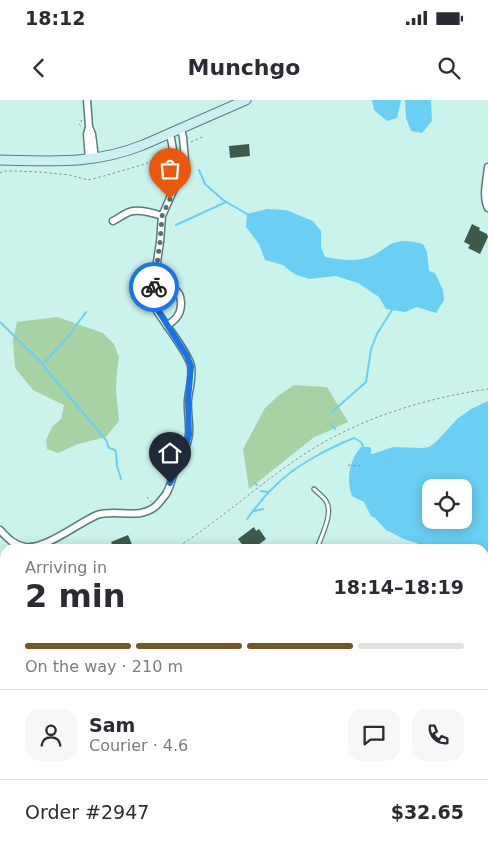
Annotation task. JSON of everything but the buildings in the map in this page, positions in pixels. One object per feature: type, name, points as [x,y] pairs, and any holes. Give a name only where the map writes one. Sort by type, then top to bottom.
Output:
[{"type":"main road","points":[[0,160],[64,161],[92,159],[127,151],[246,100]]},
{"type":"street","points":[[87,100],[89,127],[92,134],[92,159]]},
{"type":"street","points":[[41,544],[100,514],[130,514],[143,512],[155,507],[166,493],[186,446],[189,435],[188,400],[191,366],[187,356],[154,304],[152,295],[162,216],[185,161],[181,129]]},
{"type":"street","points":[[170,134],[175,164],[179,174]]},
{"type":"street","points":[[488,167],[486,192],[488,208]]},
{"type":"street","points":[[114,221],[132,211],[148,212],[162,216]]},
{"type":"street","points":[[154,285],[173,288],[178,292],[181,301],[178,316],[167,326]]},
{"type":"street","points":[[0,530],[7,538],[16,544]]},
{"type":"lane","points":[[314,489],[328,503],[329,509],[328,518],[319,544]]},
{"type":"path","points":[[184,146],[204,136]]},
{"type":"path","points":[[0,173],[3,171],[40,172],[70,175],[88,180],[145,164],[174,150]]},
{"type":"path","points":[[183,544],[210,526],[315,447],[366,422],[405,407],[488,389]]},
{"type":"path","points":[[348,465],[360,466]]},
{"type":"green space","points":[[57,317],[103,333],[114,344],[119,357],[116,389],[119,421],[106,437],[78,444],[58,453],[47,449],[46,440],[52,427],[61,419],[64,405],[33,390],[15,368],[13,340],[17,322]]},
{"type":"green space","points":[[294,385],[327,387],[348,422],[313,438],[249,489],[243,449],[265,408]]},
{"type":"water","points":[[372,100],[401,100],[397,118],[387,121],[374,110]]},
{"type":"water","points":[[405,100],[431,100],[432,121],[422,133],[411,131],[406,118]]},
{"type":"water","points":[[267,209],[286,210],[313,221],[321,231],[321,247],[325,257],[355,260],[372,256],[389,245],[402,241],[423,244],[427,252],[429,271],[435,273],[443,290],[444,300],[436,313],[417,307],[405,312],[386,309],[379,297],[358,283],[336,276],[309,279],[294,274],[283,265],[265,260],[259,244],[246,227],[247,214]]},
{"type":"water","points":[[488,401],[488,544],[419,544],[404,539],[386,530],[371,516],[364,502],[352,496],[349,483],[351,464],[361,447],[371,448],[371,454],[373,454],[393,447],[429,447],[457,419],[471,409]]},
{"type":"waterway","points":[[199,170],[205,184],[223,200],[247,214]]},
{"type":"waterway","points":[[176,225],[226,202]]},
{"type":"waterway","points":[[332,412],[366,382],[371,349],[377,334],[392,310]]},
{"type":"waterway","points":[[43,364],[67,338],[86,312]]},
{"type":"waterway","points":[[0,322],[43,364],[106,440],[109,448],[115,450],[121,479]]},
{"type":"waterway","points":[[331,423],[335,429]]},
{"type":"waterway","points":[[247,519],[271,490],[292,471],[323,452],[354,438],[361,442],[363,446]]},
{"type":"waterway","points":[[254,482],[257,485]]},
{"type":"waterway","points":[[261,491],[268,492]]},
{"type":"waterway","points":[[254,511],[263,509]]},
{"type":"way so far","points":[[154,287],[162,216],[170,199]]},
{"type":"route","points":[[154,287],[152,295],[157,311],[187,356],[191,366],[188,400],[189,435],[170,483]]}]
